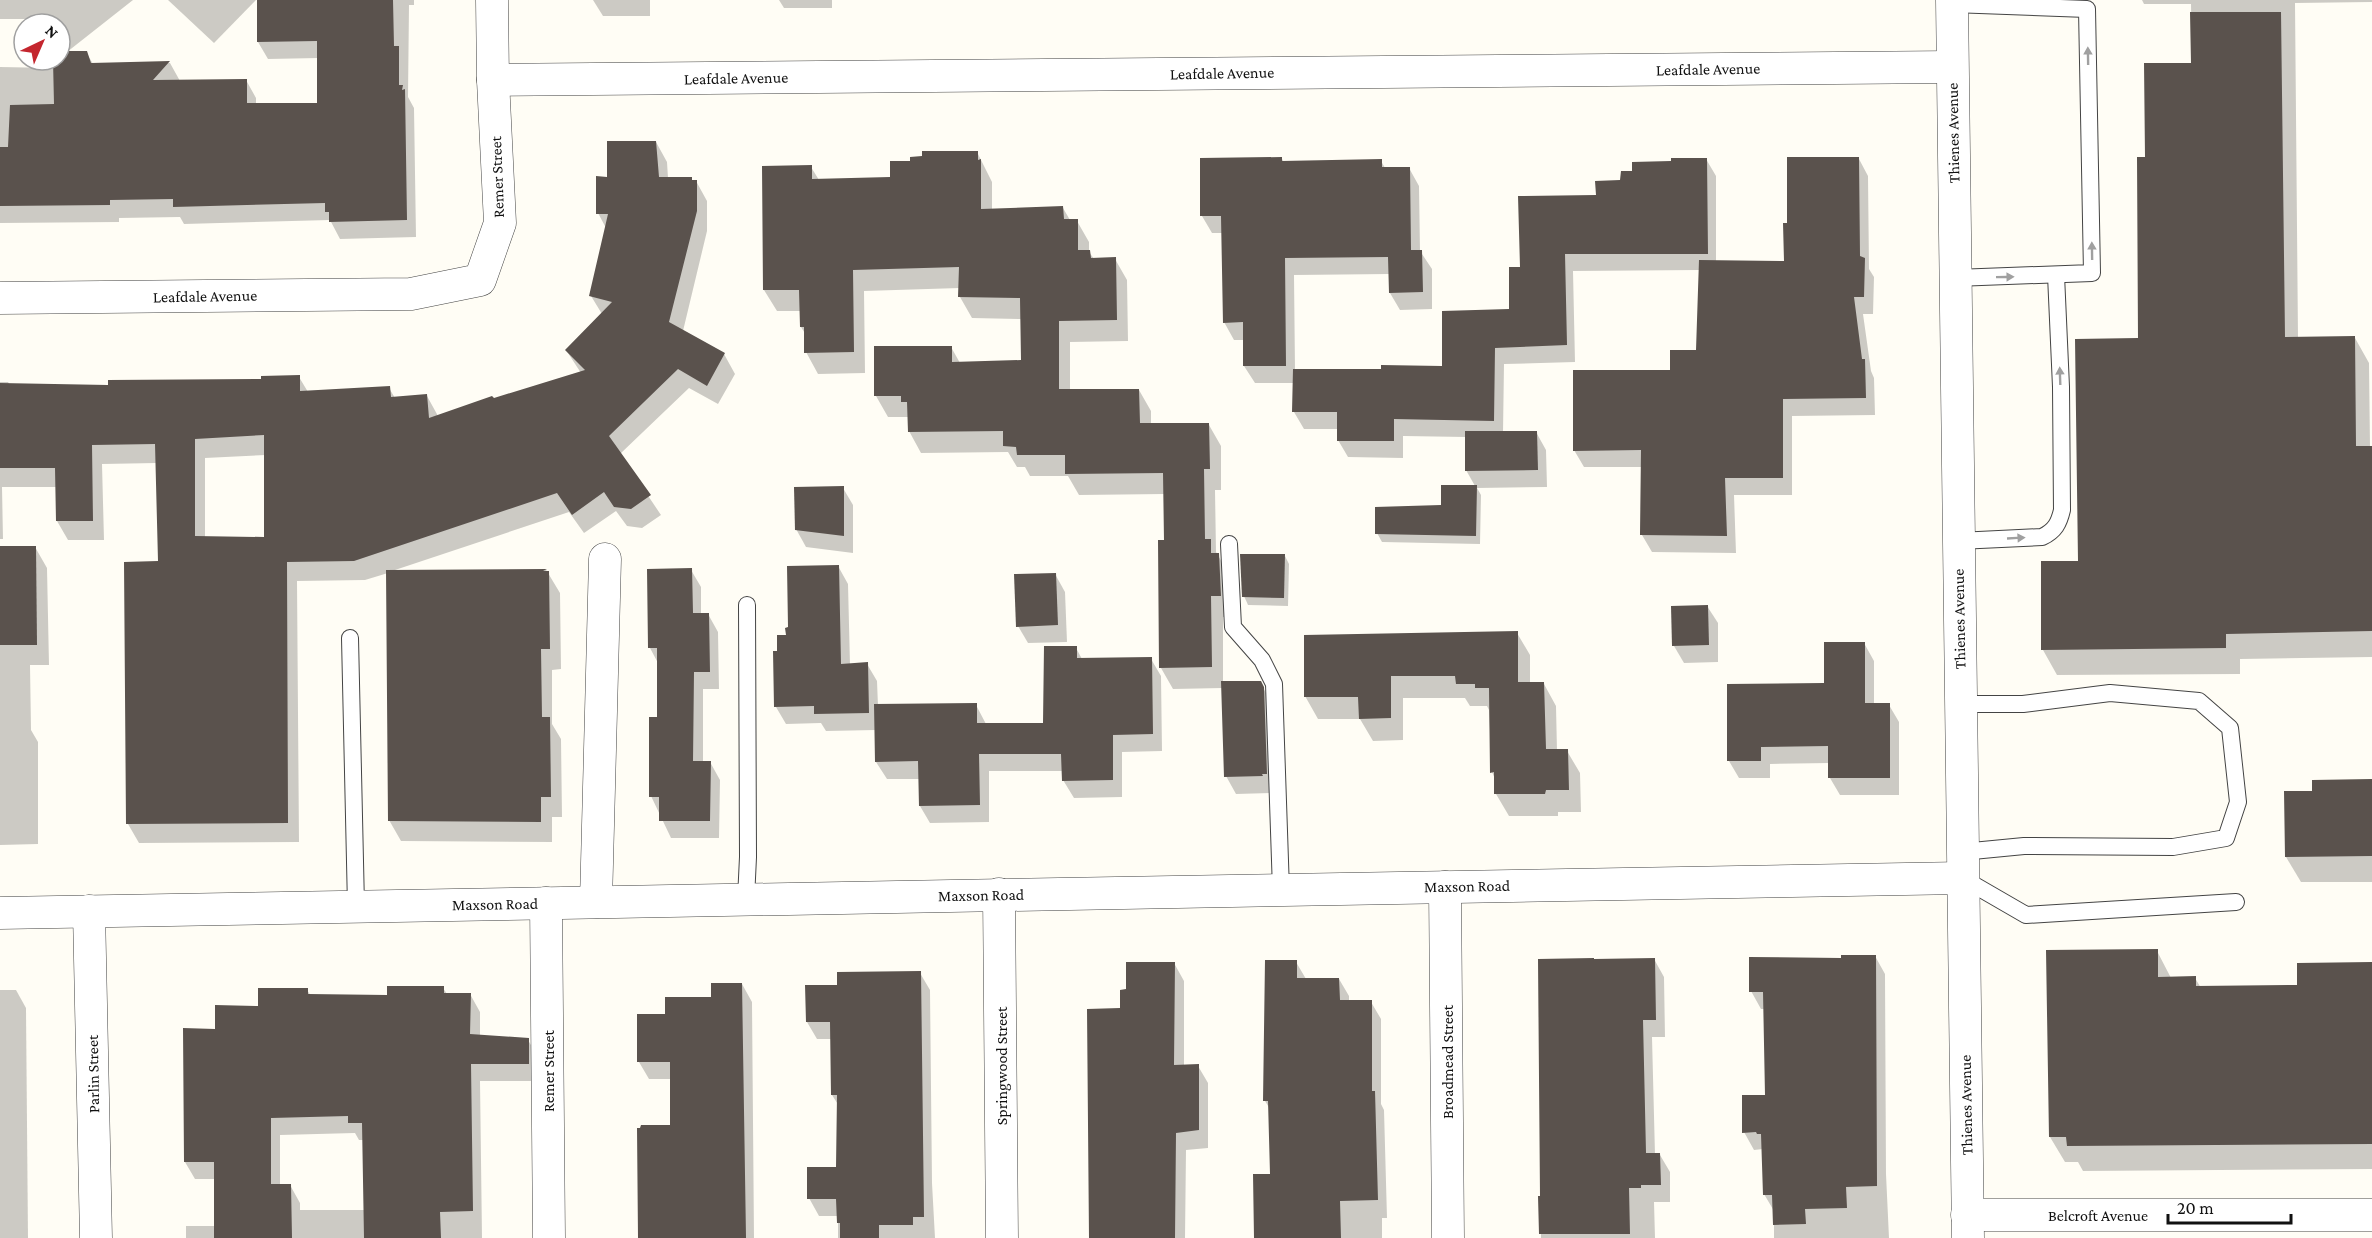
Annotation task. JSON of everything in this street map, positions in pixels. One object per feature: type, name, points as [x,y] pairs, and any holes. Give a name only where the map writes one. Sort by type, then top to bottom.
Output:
[{"type":"street","name":"Remer Street","points":[[411,294],[480,280],[500,223],[493,80],[492,0]]},
{"type":"street","name":"Thienes Avenue","points":[[1952,2],[1968,1226]]},
{"type":"street","name":"Leafdale Avenue","points":[[493,80],[1952,67]]},
{"type":"street","name":"Leafdale Avenue","points":[[0,298],[411,294]]},
{"type":"street","points":[[596,902],[605,560]]},
{"type":"street","name":"Maxson Road","points":[[0,912],[1445,887],[1962,865]]},
{"type":"street","name":"Broadmead Street","points":[[1445,887],[1448,1238]]},
{"type":"street","name":"Springwood Street","points":[[999,894],[1002,1238]]},
{"type":"street","name":"Remer Street","points":[[546,903],[549,1238]]},
{"type":"street","name":"Parlin Street","points":[[90,911],[96,1238]]},
{"type":"street","name":"Belcroft Avenue","points":[[1968,1226],[2372,1215]]},
{"type":"lane","points":[[1952,2],[2087,9],[2092,273],[1954,278]]},
{"type":"lane","points":[[1958,541],[2042,537],[2050,534],[2059,522],[2062,510],[2061,420],[2056,275]]},
{"type":"lane","points":[[1229,544],[1233,627],[1262,660],[1274,684],[1281,890]]},
{"type":"lane","points":[[746,899],[748,857],[747,605]]},
{"type":"lane","points":[[350,638],[356,906]]},
{"type":"lane","points":[[1960,704],[2023,704],[2110,693],[2199,701],[2230,728],[2238,801],[2226,838],[2173,847],[2024,846],[1962,865]]},
{"type":"lane","points":[[1962,865],[2025,915],[2236,902]]},
{"type":"building","points":[[257,0],[393,0],[394,46],[399,46],[399,85],[403,85],[402,90],[405,89],[407,220],[329,222],[329,212],[325,212],[325,203],[173,207],[173,199],[110,200],[110,205],[0,206],[0,147],[8,147],[10,105],[54,104],[53,72],[72,72],[72,51],[87,51],[91,63],[170,61],[153,80],[247,79],[247,103],[317,103],[317,41],[257,42]]},
{"type":"building","points":[[2190,12],[2281,12],[2285,337],[2355,336],[2356,446],[2372,446],[2372,631],[2226,634],[2226,648],[2041,650],[2041,561],[2078,561],[2075,339],[2138,338],[2137,157],[2145,157],[2144,63],[2191,63]]},
{"type":"building","points":[[607,141],[656,141],[659,177],[692,177],[692,180],[697,180],[697,211],[669,322],[725,353],[707,386],[678,369],[609,436],[651,495],[631,509],[614,507],[604,492],[572,515],[557,493],[354,561],[287,562],[288,823],[126,824],[124,562],[158,561],[155,444],[92,445],[93,521],[56,521],[55,468],[0,468],[0,383],[108,385],[108,380],[261,379],[261,376],[300,375],[300,391],[390,386],[391,397],[427,394],[429,418],[492,396],[494,398],[585,370],[565,350],[612,302],[589,296],[608,214],[596,214],[596,176],[607,177]],"holes":[[[264,435],[264,537],[195,536],[195,439]]]},
{"type":"building","points":[[922,151],[978,151],[978,160],[981,159],[981,209],[1063,206],[1064,219],[1078,219],[1078,250],[1090,250],[1091,258],[1116,257],[1117,320],[1059,321],[1059,389],[1139,389],[1140,423],[1209,423],[1210,469],[1204,469],[1205,539],[1211,539],[1211,553],[1219,553],[1221,596],[1211,596],[1212,667],[1159,668],[1158,540],[1164,540],[1163,473],[1065,474],[1065,455],[1017,455],[1016,447],[1003,446],[1003,431],[908,432],[907,402],[901,402],[901,396],[874,396],[874,346],[952,346],[952,362],[1021,360],[1020,298],[958,297],[959,267],[853,270],[854,352],[804,353],[804,327],[800,327],[799,290],[763,290],[762,166],[812,165],[812,179],[890,177],[890,161],[910,161],[910,157],[922,156]]},
{"type":"building","points":[[1282,157],[1282,161],[1382,159],[1382,167],[1410,167],[1411,250],[1422,250],[1423,292],[1389,293],[1388,257],[1285,258],[1286,366],[1243,366],[1243,322],[1223,323],[1221,216],[1200,216],[1200,158]]},
{"type":"building","points":[[1787,157],[1859,157],[1860,256],[1865,258],[1864,297],[1854,297],[1862,359],[1865,359],[1866,398],[1783,399],[1783,478],[1725,478],[1727,536],[1640,535],[1641,450],[1573,451],[1573,370],[1670,370],[1670,350],[1696,350],[1699,260],[1784,261],[1783,223],[1787,223]]},
{"type":"building","points":[[1671,158],[1707,158],[1708,254],[1565,254],[1567,345],[1495,348],[1494,421],[1394,419],[1394,441],[1337,441],[1337,412],[1292,412],[1293,369],[1381,369],[1381,365],[1442,366],[1442,311],[1509,309],[1509,267],[1520,267],[1518,196],[1596,195],[1595,181],[1620,180],[1621,171],[1632,171],[1632,162],[1671,161]]},
{"type":"building","points":[[1465,431],[1537,431],[1538,470],[1465,471]]},
{"type":"building","points":[[1441,485],[1477,485],[1476,536],[1375,534],[1375,507],[1441,505]]},
{"type":"building","points":[[844,486],[844,536],[795,530],[794,487]]},
{"type":"building","points":[[0,546],[36,546],[37,645],[0,645]]},
{"type":"building","points":[[1240,554],[1285,554],[1284,598],[1242,597]]},
{"type":"building","points":[[839,565],[841,664],[868,662],[869,713],[814,714],[814,706],[774,707],[773,651],[777,651],[777,635],[786,635],[785,628],[788,627],[787,566]]},
{"type":"building","points":[[692,568],[693,613],[709,613],[710,672],[694,672],[693,761],[711,761],[710,821],[659,821],[659,797],[649,797],[649,717],[657,717],[657,648],[648,648],[647,569]]},
{"type":"building","points":[[547,569],[543,571],[549,571],[550,649],[541,649],[542,717],[550,717],[551,797],[541,797],[541,822],[388,821],[386,570]]},
{"type":"building","points":[[1056,573],[1058,625],[1016,627],[1014,574]]},
{"type":"building","points":[[1708,605],[1709,645],[1672,646],[1671,606]]},
{"type":"building","points":[[1518,631],[1518,682],[1544,682],[1546,749],[1568,749],[1569,790],[1546,790],[1545,794],[1494,794],[1494,772],[1490,773],[1489,688],[1475,688],[1475,684],[1456,684],[1455,676],[1391,676],[1391,718],[1359,719],[1358,697],[1304,697],[1304,635]]},
{"type":"building","points":[[1824,642],[1865,642],[1865,703],[1890,703],[1890,778],[1828,778],[1828,746],[1761,747],[1761,761],[1727,761],[1727,684],[1824,683]]},
{"type":"building","points":[[1044,646],[1077,646],[1077,658],[1152,657],[1153,734],[1113,735],[1113,780],[1062,781],[1061,754],[979,754],[980,805],[919,806],[918,761],[875,762],[874,704],[977,703],[977,723],[1043,723]]},
{"type":"building","points":[[1221,681],[1261,681],[1264,687],[1267,774],[1262,774],[1263,776],[1224,777]]},
{"type":"building","points":[[2372,779],[2372,856],[2285,857],[2284,791],[2312,791],[2312,780]]},
{"type":"building","points":[[2158,949],[2158,977],[2196,976],[2196,986],[2297,985],[2297,963],[2372,962],[2372,1144],[2067,1146],[2066,1137],[2049,1137],[2046,950]]},
{"type":"building","points":[[1841,955],[1876,955],[1877,1186],[1846,1187],[1847,1208],[1805,1209],[1806,1224],[1773,1225],[1772,1195],[1763,1195],[1761,1134],[1742,1133],[1742,1095],[1765,1095],[1763,992],[1749,992],[1749,957],[1841,958]]},
{"type":"building","points":[[1655,958],[1656,1020],[1643,1020],[1646,1153],[1660,1153],[1661,1185],[1641,1185],[1641,1188],[1629,1188],[1630,1234],[1539,1234],[1538,959]]},
{"type":"building","points":[[1265,960],[1297,960],[1297,978],[1339,978],[1340,1000],[1372,1000],[1372,1091],[1375,1091],[1378,1200],[1340,1201],[1341,1238],[1254,1238],[1253,1174],[1270,1174],[1268,1101],[1263,1101]]},
{"type":"building","points":[[1126,962],[1175,962],[1174,1065],[1199,1064],[1199,1130],[1176,1133],[1175,1238],[1089,1238],[1087,1009],[1120,1008],[1120,990],[1126,989]]},
{"type":"building","points":[[921,971],[924,1217],[913,1217],[913,1225],[879,1225],[879,1238],[840,1238],[836,1199],[807,1199],[807,1167],[836,1167],[837,1095],[831,1095],[830,1022],[806,1022],[805,985],[837,985],[837,972]]},
{"type":"building","points":[[711,983],[742,983],[746,1238],[638,1238],[637,1128],[641,1125],[670,1125],[670,1062],[637,1062],[637,1014],[665,1014],[665,997],[711,997]]},
{"type":"building","points":[[387,986],[444,986],[444,993],[471,993],[470,1034],[529,1038],[529,1064],[471,1064],[473,1211],[440,1212],[441,1238],[364,1238],[362,1123],[348,1123],[348,1116],[271,1118],[271,1184],[291,1184],[292,1238],[214,1238],[214,1162],[184,1162],[183,1028],[215,1029],[215,1005],[258,1006],[258,988],[308,988],[308,994],[387,995]]}]
